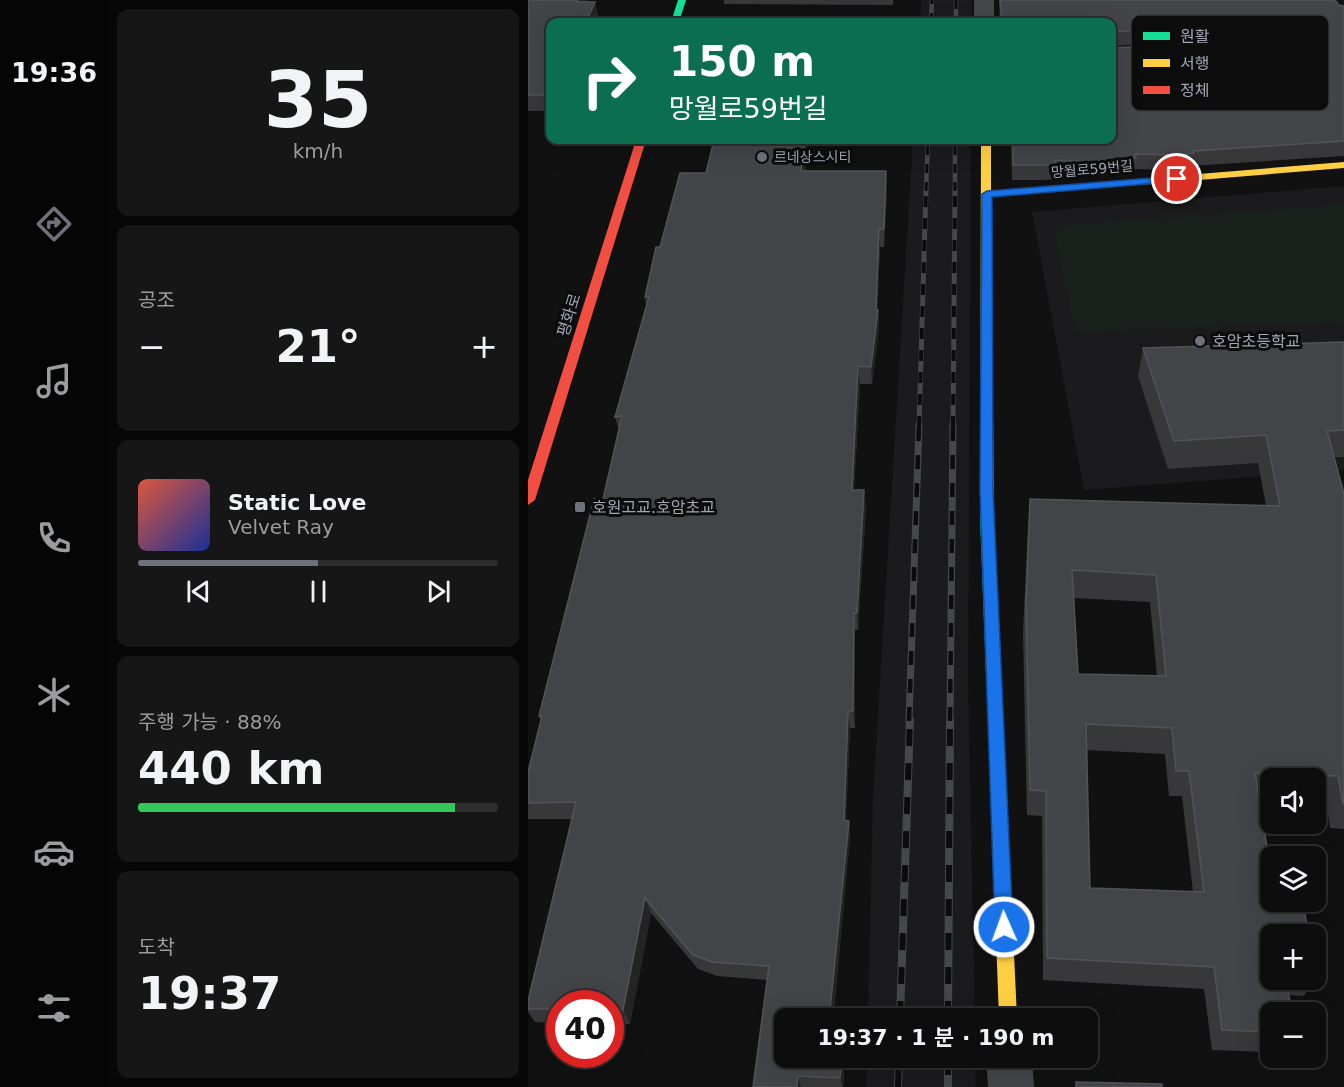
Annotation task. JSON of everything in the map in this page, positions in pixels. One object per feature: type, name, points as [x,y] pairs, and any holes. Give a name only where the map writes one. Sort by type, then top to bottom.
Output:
[{"type":"street","points":[[676,18],[682,0]]},
{"type":"street","points":[[984,0],[984,18]]},
{"type":"street","name":"평화로","points":[[528,500],[533,463],[640,144]]},
{"type":"street","points":[[986,144],[986,490],[1008,1008]]},
{"type":"street","name":"망월로59번길","points":[[987,194],[1344,165]]},
{"type":"street","points":[[1010,1068],[1011,1087]]},
{"type":"shaded area","points":[[921,0],[972,0],[972,18],[920,18]]},
{"type":"shaded area","points":[[913,144],[971,144],[968,681],[975,1008],[868,1008],[873,796]]},
{"type":"shaded area","name":"호암초등학교","points":[[1344,186],[1344,470],[1084,490],[1032,212]]},
{"type":"shaded area","points":[[1344,204],[1344,322],[1075,332],[1053,226]]},
{"type":"shaded area","points":[[867,1068],[975,1068],[976,1087],[866,1087]]},
{"type":"building","points":[[528,0],[595,2],[588,18],[546,18],[546,95],[528,95]]},
{"type":"building","points":[[1000,0],[1335,0],[1339,5],[1344,6],[1344,141],[1193,151],[1194,153],[1175,155],[1135,154],[1136,158],[1090,162],[1055,160],[1056,164],[1013,165],[1013,144],[1116,144],[1116,48],[1131,47],[1131,111],[1329,111],[1329,15],[1131,15],[1131,31],[1116,32],[1116,18],[1002,18]]},
{"type":"building","points":[[713,144],[804,144],[801,171],[886,171],[884,229],[879,229],[876,310],[878,310],[871,367],[858,366],[852,490],[864,490],[857,613],[854,613],[853,711],[848,712],[844,820],[849,821],[830,1008],[774,1008],[774,1068],[841,1068],[840,1078],[798,1076],[797,1087],[753,1087],[769,966],[712,962],[693,955],[645,898],[624,1005],[624,990],[546,990],[546,1009],[528,1009],[528,1001],[576,802],[528,803],[528,772],[542,716],[539,716],[594,499],[603,499],[622,416],[615,417],[649,297],[645,297],[656,247],[660,247],[680,173],[706,173]]},
{"type":"building","points":[[1344,342],[1344,430],[1327,431],[1344,494],[1344,804],[1338,776],[1326,776],[1326,768],[1260,768],[1260,773],[1255,773],[1260,804],[1260,834],[1265,834],[1267,846],[1260,846],[1260,912],[1304,912],[1307,924],[1260,924],[1260,990],[1288,990],[1290,1002],[1260,1002],[1260,1032],[1222,1030],[1214,967],[1047,958],[1046,791],[1030,790],[1026,605],[1030,499],[1280,506],[1266,435],[1174,441],[1143,348]],"holes":[[[1072,570],[1156,575],[1166,676],[1078,674]],[[1086,724],[1172,728],[1176,771],[1189,771],[1204,892],[1090,888]]]},
{"type":"building","points":[[1076,1082],[1162,1084],[1162,1087],[1076,1087]]},
{"type":"railway","points":[[931,18],[932,0]]},
{"type":"railway","points":[[956,0],[956,18]]},
{"type":"railway","points":[[926,191],[928,144]]},
{"type":"railway","points":[[955,144],[955,189]]},
{"type":"railway","points":[[919,427],[926,189]]},
{"type":"railway","points":[[953,427],[955,189]]},
{"type":"railway","points":[[909,721],[919,425]]},
{"type":"railway","points":[[950,721],[953,425]]},
{"type":"railway","points":[[900,1008],[910,720]]},
{"type":"railway","points":[[948,1008],[950,720]]},
{"type":"railway","points":[[898,1087],[899,1068]]},
{"type":"railway","points":[[948,1068],[948,1087]]},
{"type":"traffic: fast","points":[[676,18],[682,0]]},
{"type":"traffic: fast","points":[[987,518],[999,804]]},
{"type":"traffic: slow","points":[[986,144],[987,518]]},
{"type":"traffic: slow","points":[[987,194],[1344,165]]},
{"type":"traffic: slow","points":[[999,804],[1008,1008]]},
{"type":"traffic: jam","points":[[528,500],[640,144]]},
{"type":"place","name":"르네상스시티","points":[[762,157]]},
{"type":"place","name":"호암초등학교","points":[[1200,341]]},
{"type":"place","name":"호원고교.호암초교","points":[[580,507]]},
{"type":"route","points":[[1004,927],[986,490],[987,194],[1177,179]]}]
